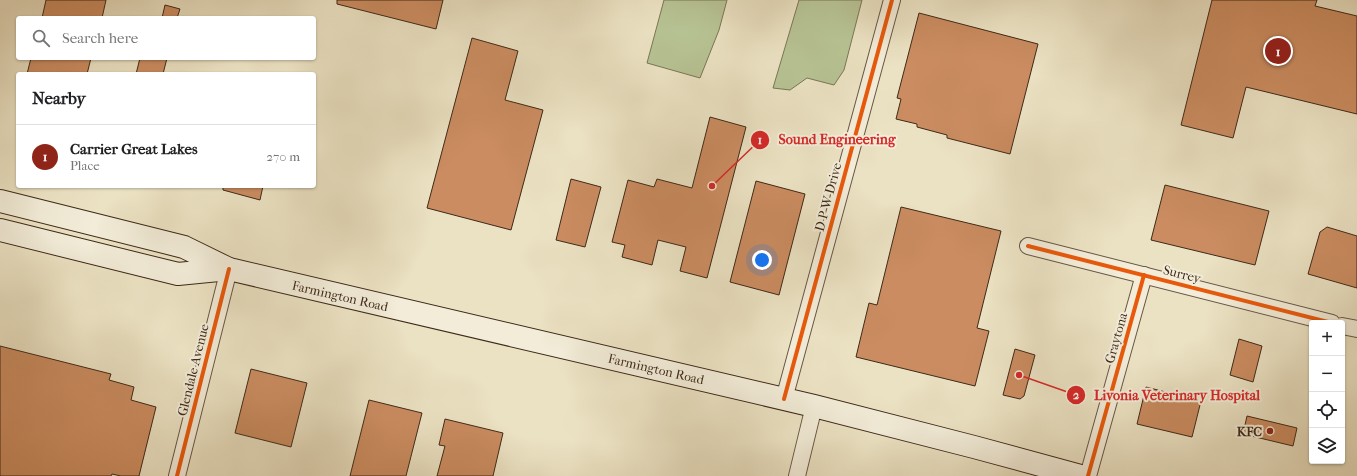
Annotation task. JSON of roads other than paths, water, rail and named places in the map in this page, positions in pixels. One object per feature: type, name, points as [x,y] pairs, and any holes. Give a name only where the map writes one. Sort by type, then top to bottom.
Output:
[{"type":"main road","name":"Farmington Road","points":[[0,201],[184,247],[229,269],[814,406],[1081,476]]},
{"type":"main road","name":"Farmington Road","points":[[0,230],[178,274],[229,269]]},
{"type":"street","name":"D P W Drive","points":[[784,399],[892,0]]},
{"type":"street","name":"Surrey","points":[[1028,246],[1320,320]]},
{"type":"street","name":"Glendale Avenue","points":[[177,476],[229,269]]},
{"type":"street","name":"Graytona","points":[[1088,476],[1144,275]]},
{"type":"street","points":[[1345,327],[1357,330]]},
{"type":"street","points":[[797,476],[814,406]]},
{"type":"place","name":"Carrier Great Lakes","points":[[1278,51]]},
{"type":"place","name":"Sound Engineering","points":[[712,186]]},
{"type":"place","name":"Livonia Veterinary Hospital","points":[[1019,375]]},
{"type":"place","name":"KFC","points":[[1270,431]]}]
